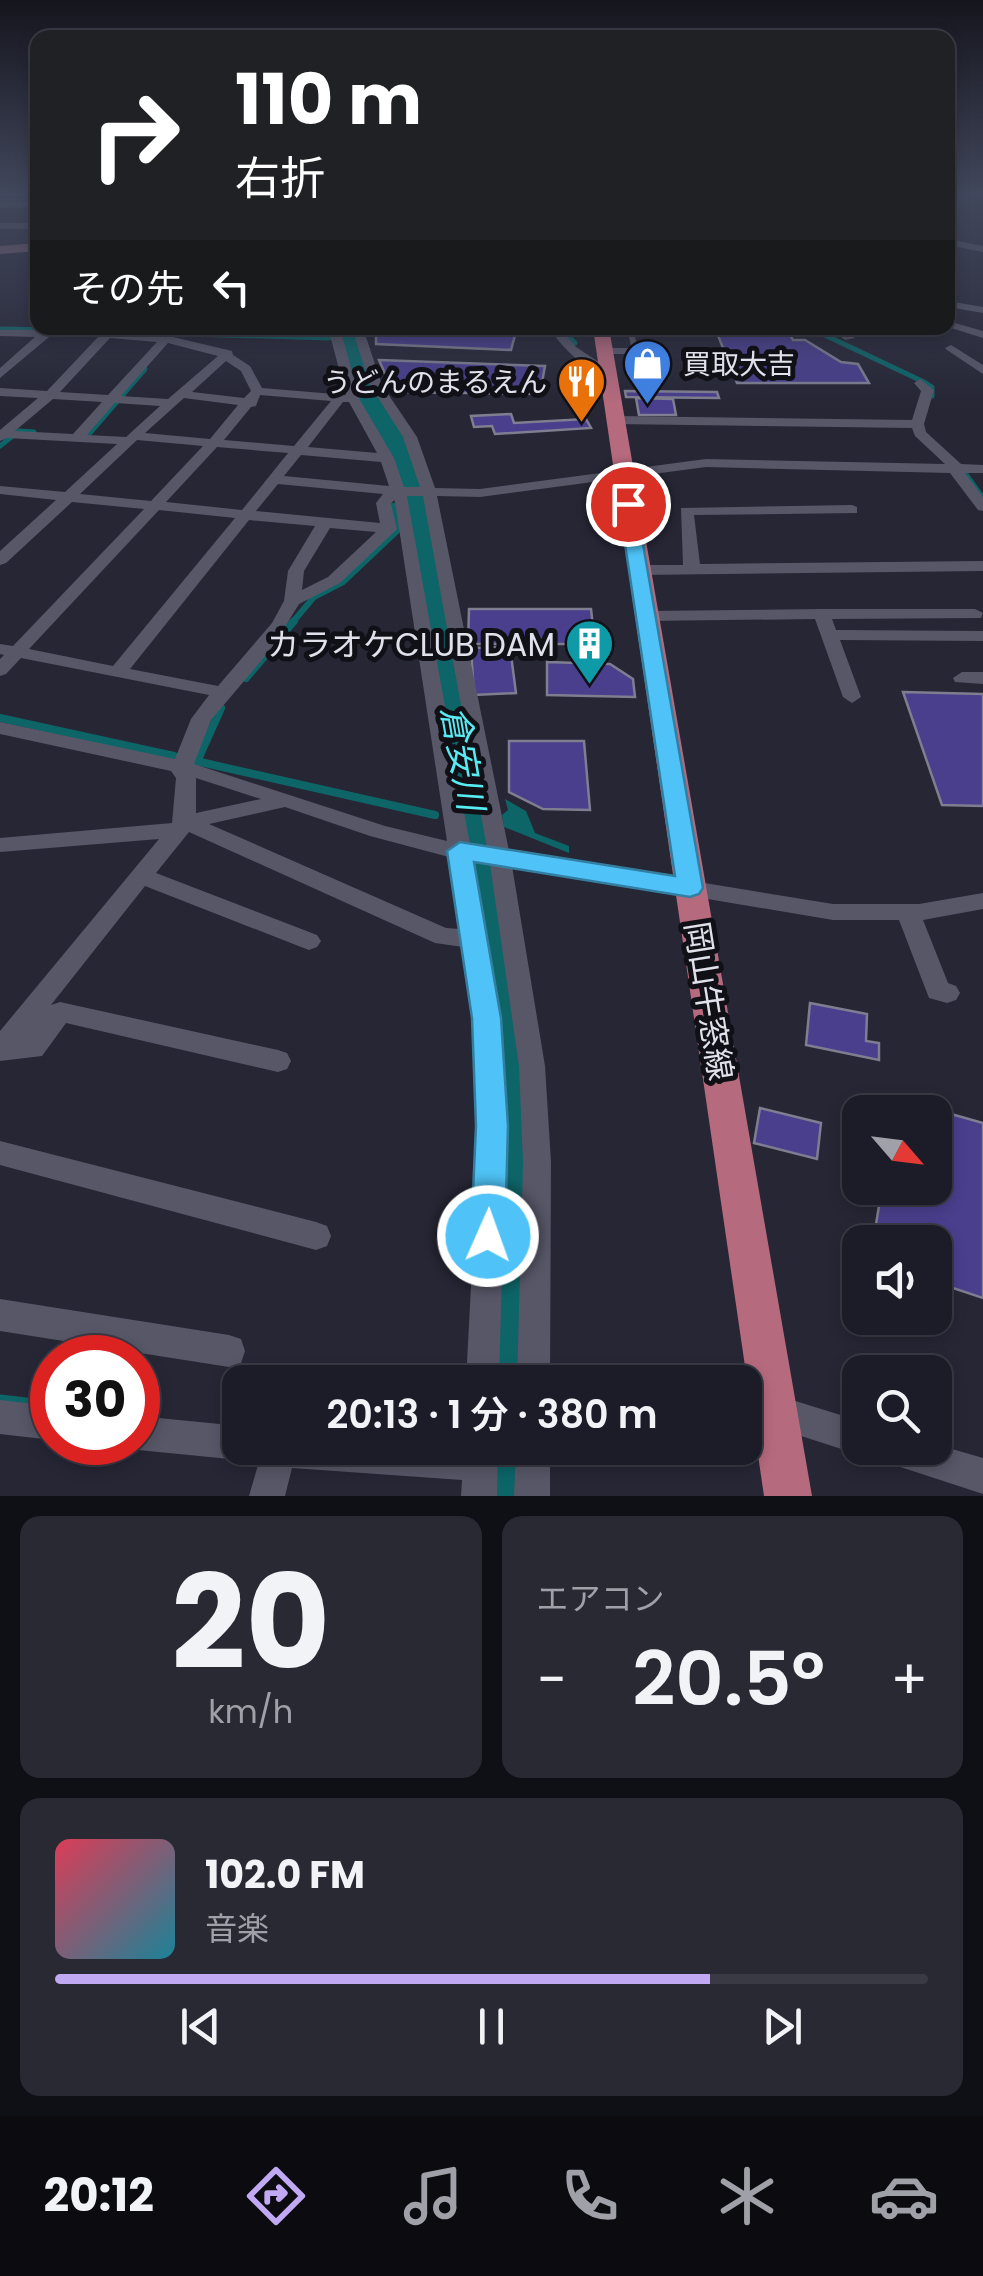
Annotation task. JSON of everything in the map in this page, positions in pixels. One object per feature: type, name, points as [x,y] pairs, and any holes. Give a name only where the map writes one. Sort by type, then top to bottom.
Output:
[{"type":"main road","name":"岡山牛窓線","points":[[603,346],[788,1496]]},
{"type":"street","points":[[955,305],[983,310]]},
{"type":"street","points":[[955,326],[983,335]]},
{"type":"street","points":[[0,333],[30,334]]},
{"type":"street","points":[[0,374],[44,335],[168,337],[228,353],[252,370],[254,396],[155,505],[8,650],[0,670]]},
{"type":"street","points":[[340,335],[410,437],[426,491],[480,855],[474,939],[487,1018],[492,1126],[485,1365]]},
{"type":"street","points":[[355,335],[347,399],[387,458],[400,491],[480,855],[505,893],[532,1066],[537,1162],[534,1365]]},
{"type":"street","points":[[560,335],[572,349],[603,346]]},
{"type":"street","points":[[844,335],[849,338]]},
{"type":"street","points":[[7,435],[105,336]]},
{"type":"street","points":[[79,436],[117,399],[168,337]]},
{"type":"street","points":[[951,348],[983,370]]},
{"type":"street","points":[[0,560],[228,353]]},
{"type":"street","points":[[920,383],[928,390],[918,424],[920,433],[959,468],[983,507]]},
{"type":"street","points":[[0,392],[117,399],[347,399]]},
{"type":"street","points":[[118,672],[296,450],[347,399]]},
{"type":"street","points":[[614,420],[918,424]]},
{"type":"street","points":[[7,435],[132,438],[387,458]]},
{"type":"street","points":[[272,479],[400,491],[515,491],[622,472],[706,463],[983,469]]},
{"type":"street","points":[[0,490],[389,530]]},
{"type":"street","points":[[389,530],[382,504],[400,491]]},
{"type":"street","points":[[692,570],[686,511],[852,510]]},
{"type":"street","points":[[1,1048],[190,824],[182,769],[198,718],[284,622],[296,571],[325,523]]},
{"type":"street","points":[[292,601],[334,580],[389,530]]},
{"type":"street","points":[[640,570],[983,566]]},
{"type":"street","points":[[822,614],[852,697]]},
{"type":"street","points":[[647,616],[975,614]]},
{"type":"street","points":[[829,636],[983,636]]},
{"type":"street","points":[[8,650],[220,692]]},
{"type":"street","points":[[962,678],[983,678]]},
{"type":"street","points":[[0,728],[182,769],[480,855],[834,912],[908,912],[983,902]]},
{"type":"street","points":[[0,845],[190,824],[284,801]]},
{"type":"street","points":[[190,824],[443,936],[474,939]]},
{"type":"street","points":[[147,879],[310,941]]},
{"type":"street","points":[[908,912],[938,991],[946,992]]},
{"type":"street","points":[[1,1048],[33,1048],[60,1012],[278,1061]]},
{"type":"street","points":[[0,1153],[316,1236]]},
{"type":"street","points":[[0,1316],[75,1335]]},
{"type":"street","points":[[160,1349],[230,1351]]},
{"type":"street","points":[[776,1412],[842,1432]]},
{"type":"street","points":[[0,1417],[30,1420]]},
{"type":"street","points":[[160,1435],[222,1441]]},
{"type":"street","points":[[266,1496],[279,1450],[480,1469]]},
{"type":"street","points":[[532,1496],[533,1465]]},
{"type":"street","points":[[947,1465],[983,1476]]},
{"type":"lane","points":[[603,346],[635,351],[632,335]]},
{"type":"shaded area","points":[[505,799],[526,811],[535,833],[569,846],[569,853],[504,827],[502,815],[508,810]]},
{"type":"building","points":[[376,335],[515,335],[511,350],[376,344]]},
{"type":"building","points":[[718,335],[790,335],[793,340],[805,340],[841,362],[858,364],[869,383],[737,383]]},
{"type":"building","points":[[379,360],[545,366],[540,394],[393,392]]},
{"type":"building","points":[[625,391],[717,392],[719,398],[626,397]]},
{"type":"building","points":[[636,398],[673,399],[676,415],[639,415]]},
{"type":"building","points":[[511,414],[514,423],[586,419],[591,428],[495,434],[492,426],[474,427],[471,416]]},
{"type":"building","points":[[469,609],[591,609],[595,644],[468,644]]},
{"type":"building","points":[[510,647],[516,693],[474,695],[471,648]]},
{"type":"building","name":"カラオケCLUB DAM","points":[[547,662],[610,664],[633,679],[635,697],[547,695]]},
{"type":"building","points":[[903,692],[983,694],[983,806],[942,805]]},
{"type":"building","points":[[509,741],[584,741],[590,810],[543,809],[509,792]]},
{"type":"building","points":[[810,1003],[867,1014],[866,1041],[879,1043],[879,1060],[806,1045]]},
{"type":"building","points":[[760,1108],[821,1123],[817,1159],[754,1143]]},
{"type":"building","points":[[952,1114],[983,1123],[983,1298],[952,1288],[952,1225],[876,1225],[879,1205],[952,1205]]},
{"type":"waterway","points":[[0,329],[30,330]]},
{"type":"waterway","points":[[224,335],[329,338],[328,335]]},
{"type":"waterway","name":"倉安川","points":[[348,335],[359,371],[416,497],[509,1018],[514,1090],[509,1365]]},
{"type":"waterway","points":[[567,335],[575,343]]},
{"type":"waterway","points":[[825,335],[924,382],[932,387],[932,396]]},
{"type":"waterway","points":[[78,434],[89,434],[145,369]]},
{"type":"waterway","points":[[0,446],[19,431],[34,432]]},
{"type":"waterway","points":[[960,467],[983,499]]},
{"type":"waterway","points":[[292,623],[314,597],[343,582],[398,530],[393,506],[398,505]]},
{"type":"waterway","points":[[246,678],[294,621]]},
{"type":"waterway","points":[[197,761],[221,708]]},
{"type":"waterway","points":[[0,718],[174,756]]},
{"type":"waterway","points":[[197,761],[435,815]]},
{"type":"waterway","points":[[485,896],[504,893]]},
{"type":"waterway","points":[[0,1400],[30,1403]]},
{"type":"waterway","name":"倉安川","points":[[506,1496],[507,1465]]},
{"type":"place","name":"買取大吉","points":[[648,406]]},
{"type":"place","name":"うどんのまるえん","points":[[582,424]]},
{"type":"place","name":"カラオケCLUB DAM","points":[[590,686]]},
{"type":"route","points":[[488,1236],[492,1126],[487,1018],[460,851],[690,888],[628,504]]}]
